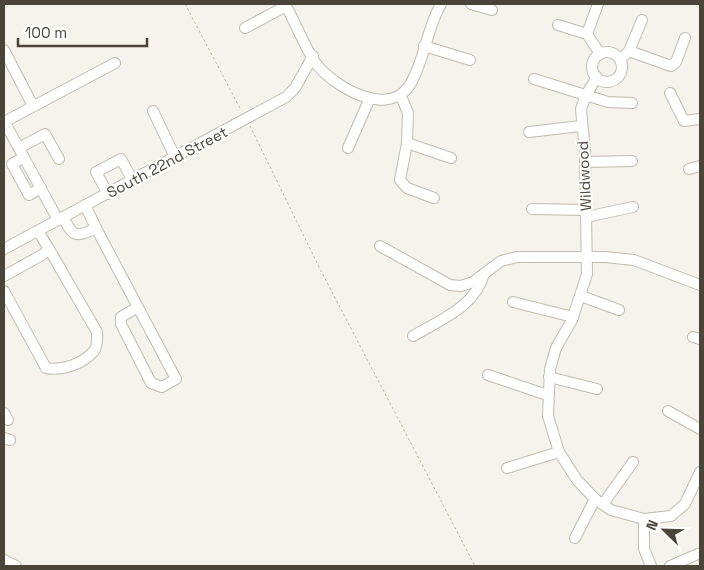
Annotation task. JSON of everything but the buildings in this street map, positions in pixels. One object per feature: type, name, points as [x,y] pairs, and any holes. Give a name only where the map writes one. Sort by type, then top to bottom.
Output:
[{"type":"street","points":[[245,28],[286,5],[316,64],[338,84],[370,98],[384,101],[401,96],[411,83],[434,16],[441,4]]},
{"type":"street","points":[[471,4],[492,10]]},
{"type":"street","points":[[587,34],[598,4]]},
{"type":"street","points":[[620,60],[609,52],[600,54],[593,65],[597,77],[605,82],[614,80],[621,74],[620,60],[629,51],[642,20]]},
{"type":"street","points":[[558,25],[587,34],[600,54]]},
{"type":"street","points":[[629,51],[671,66],[676,62],[685,38]]},
{"type":"street","points":[[424,46],[470,60]]},
{"type":"street","points":[[4,50],[33,106]]},
{"type":"street","name":"South 22nd Street","points":[[4,249],[286,97],[295,88],[312,56]]},
{"type":"street","points":[[96,228],[82,235],[70,231],[41,188],[4,122],[114,63]]},
{"type":"street","name":"Wildwood","points":[[597,77],[586,95],[581,109],[585,162],[587,274],[573,317],[556,348],[547,394],[548,416],[559,452],[578,480],[599,502]]},
{"type":"street","points":[[534,79],[612,103],[632,103]]},
{"type":"street","points":[[670,93],[684,121],[700,118]]},
{"type":"street","points":[[401,96],[408,113],[407,143],[399,174],[400,180],[407,188],[434,198]]},
{"type":"street","points":[[348,148],[370,98]]},
{"type":"street","points":[[153,111],[175,157]]},
{"type":"street","points":[[529,132],[581,126]]},
{"type":"street","points":[[22,153],[46,134],[59,159]]},
{"type":"street","points":[[407,143],[452,158]]},
{"type":"street","points":[[108,194],[96,172],[121,159],[133,180]]},
{"type":"street","points":[[585,162],[632,161]]},
{"type":"street","points":[[689,169],[700,166]]},
{"type":"street","points":[[85,206],[176,379],[162,387],[151,383],[121,324],[121,317],[138,307]]},
{"type":"street","points":[[532,209],[585,213],[633,207]]},
{"type":"street","points":[[4,291],[46,368],[66,368],[86,358],[94,351],[97,345],[97,332],[38,231]]},
{"type":"street","points":[[380,246],[450,285],[461,286],[473,282],[502,261],[517,257],[586,257],[634,260],[700,285]]},
{"type":"street","points":[[4,276],[42,255],[49,249]]},
{"type":"street","points":[[413,336],[462,307],[481,286],[484,274]]},
{"type":"street","points":[[580,296],[619,310]]},
{"type":"street","points":[[513,302],[573,317]]},
{"type":"street","points":[[488,375],[547,394]]},
{"type":"street","points":[[549,377],[597,389]]},
{"type":"street","points":[[668,411],[700,429]]},
{"type":"street","points":[[507,468],[559,452]]},
{"type":"street","points":[[575,538],[599,502],[633,462]]},
{"type":"street","points":[[599,502],[611,510],[644,519],[671,516],[696,495],[700,472]]},
{"type":"street","points":[[644,519],[644,549],[650,566]]},
{"type":"street","points":[[670,566],[698,554]]},
{"type":"street","points":[[4,560],[16,566]]},
{"type":"path","points":[[185,4],[246,118],[321,271],[475,566]]}]
